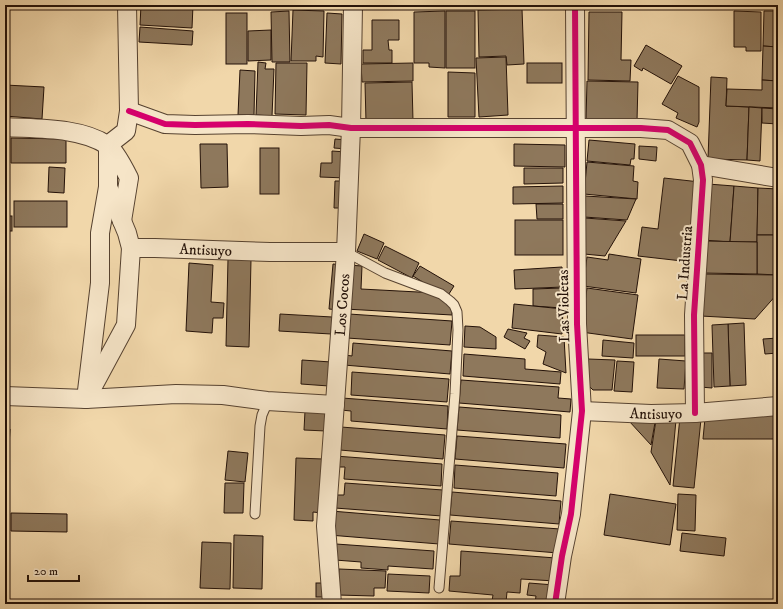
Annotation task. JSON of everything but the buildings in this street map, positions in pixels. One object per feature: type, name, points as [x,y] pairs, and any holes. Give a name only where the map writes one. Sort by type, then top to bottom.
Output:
[{"type":"street","points":[[108,145],[126,131],[129,112],[127,5]]},
{"type":"street","name":"Los Cocos","points":[[332,604],[326,526],[346,252],[351,128],[353,5]]},
{"type":"street","name":"Las Violetas","points":[[555,604],[562,556],[571,514],[582,411],[577,324],[575,5]]},
{"type":"street","points":[[129,112],[165,124],[329,125],[351,128],[575,127]]},
{"type":"street","name":"La Industria","points":[[575,127],[668,130],[690,144],[701,165],[703,180],[694,315],[695,413]]},
{"type":"street","points":[[5,128],[43,129],[82,133],[108,145],[129,178],[122,221]]},
{"type":"street","points":[[86,399],[100,283],[100,233],[108,187],[108,145]]},
{"type":"street","points":[[701,165],[778,178]]},
{"type":"street","points":[[86,399],[126,325],[131,248],[127,233],[108,187]]},
{"type":"street","name":"Antisuyo","points":[[131,248],[270,252],[346,252]]},
{"type":"street","points":[[5,396],[86,399],[176,394],[222,395],[268,401],[336,405]]},
{"type":"street","name":"Antisuyo","points":[[582,411],[651,414],[695,413],[778,406]]},
{"type":"lane","points":[[346,252],[385,273],[436,292],[454,305],[456,312],[458,330],[439,588]]},
{"type":"lane","points":[[255,514],[260,426],[262,415],[268,401]]},
{"type":"cycle path","points":[[555,604],[562,556],[571,514],[582,411],[577,324],[575,5]]},
{"type":"cycle path","points":[[129,111],[165,124],[329,125],[351,128],[641,128],[668,130],[690,143],[701,165],[703,180],[694,315],[695,413]]}]
